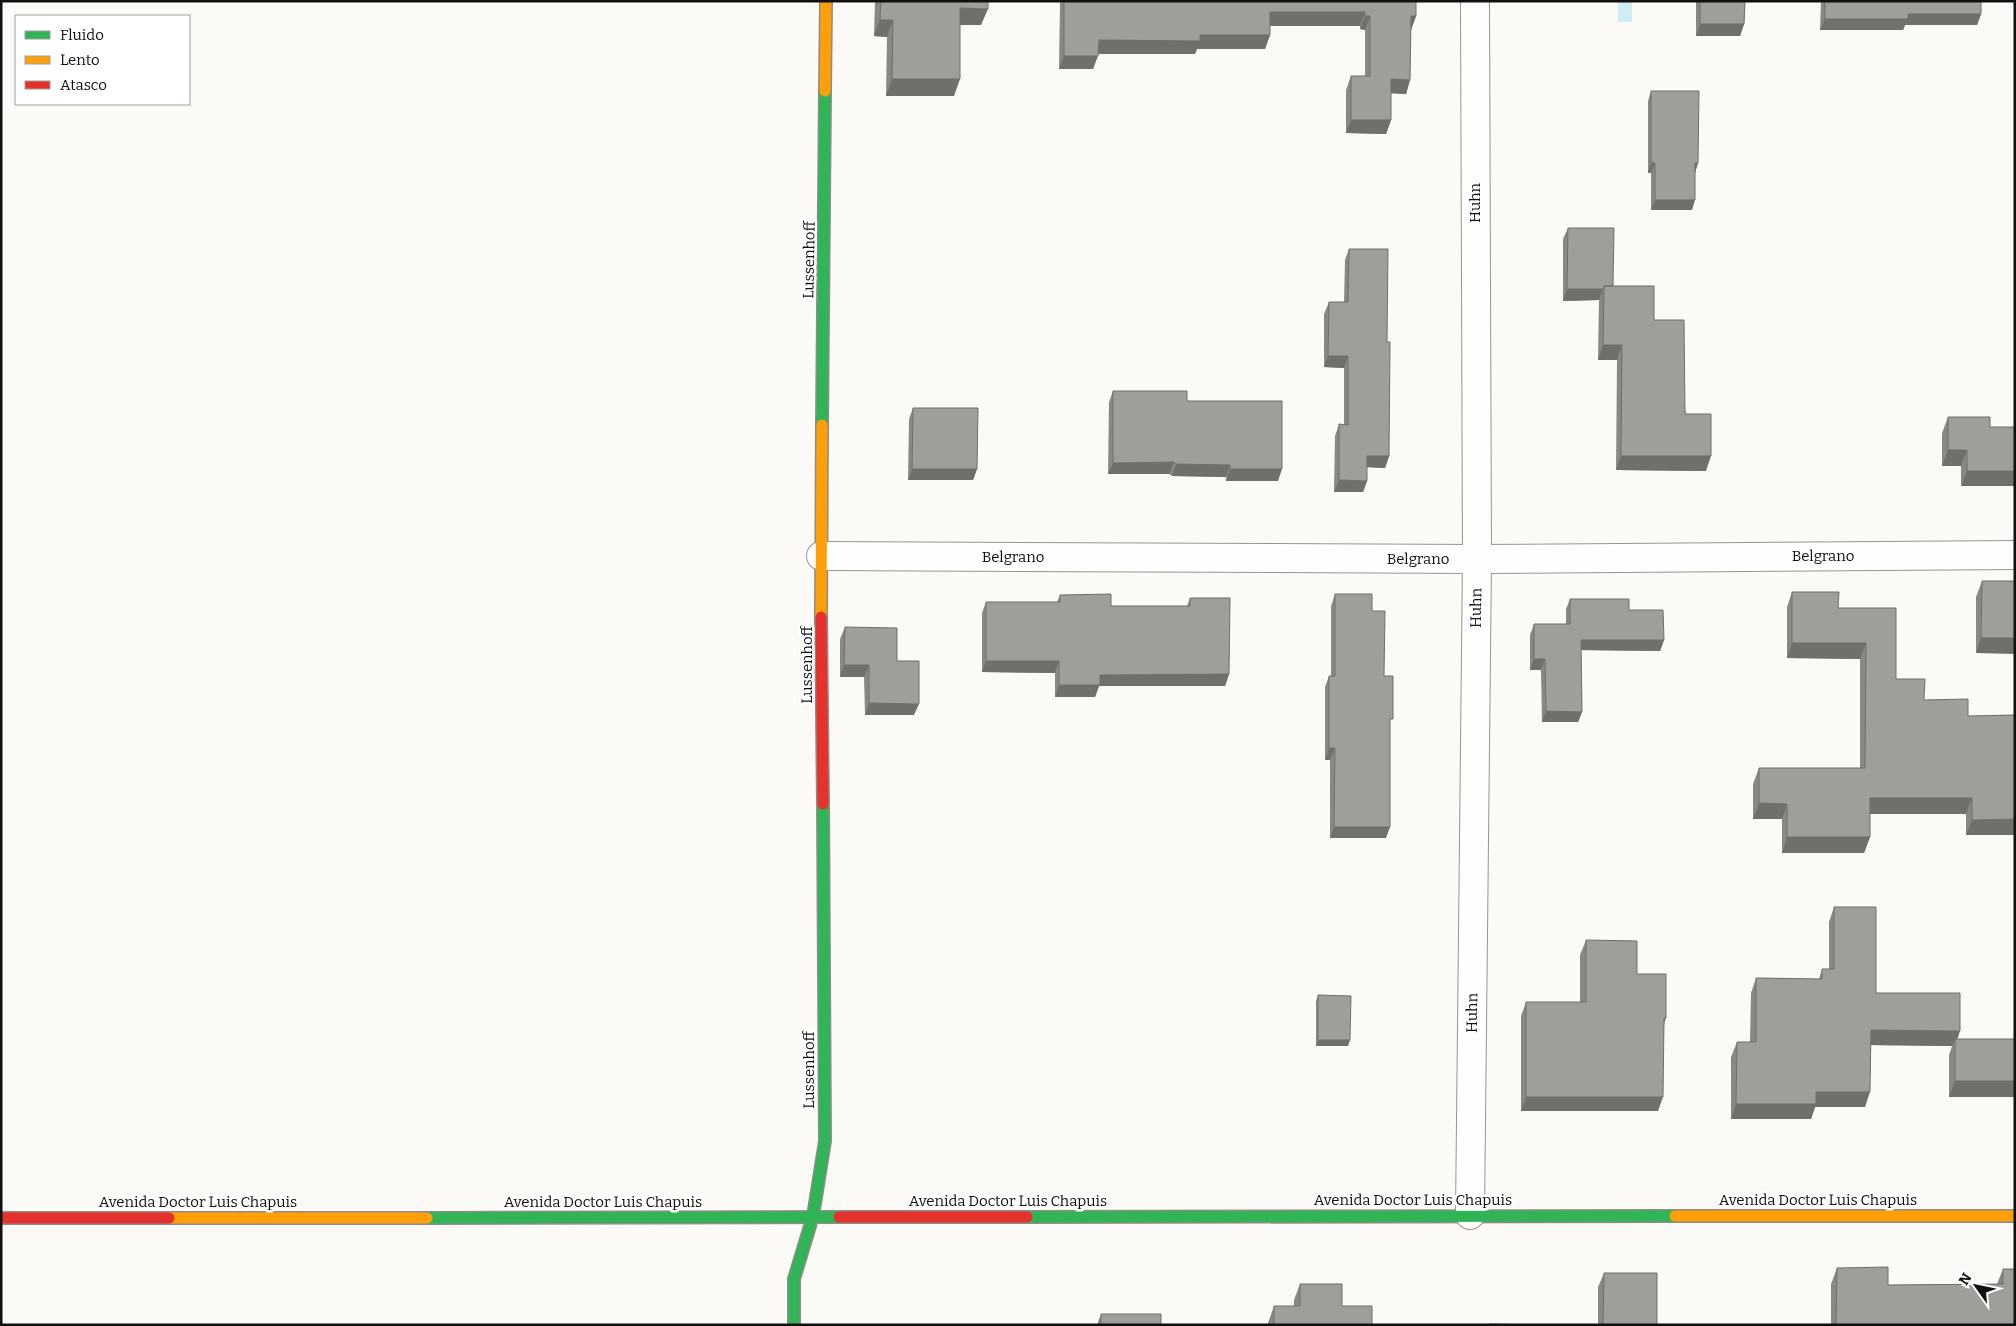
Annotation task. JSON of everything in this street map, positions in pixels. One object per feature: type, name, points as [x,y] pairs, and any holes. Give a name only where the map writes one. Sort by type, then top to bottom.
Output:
[{"type":"main road","name":"Lussenhoff","points":[[794,1325],[794,1279],[813,1216],[825,1141],[821,556],[826,1]]},
{"type":"main road","name":"Avenida Doctor Luis Chapuis","points":[[1,1218],[1470,1215],[2015,1216]]},
{"type":"street","name":"Huhn","points":[[1470,1215],[1477,559],[1474,1]]},
{"type":"street","name":"Belgrano","points":[[821,556],[1477,559],[2015,555]]},
{"type":"water","points":[[1618,1],[1632,1],[1632,22],[1618,22]]},
{"type":"building","points":[[881,1],[988,1],[988,9],[960,8],[960,79],[892,79],[893,20],[880,20]]},
{"type":"building","points":[[1064,1],[1416,1],[1416,16],[1411,16],[1410,80],[1391,79],[1391,120],[1351,120],[1351,76],[1370,76],[1370,16],[1365,16],[1365,12],[1270,12],[1270,35],[1200,35],[1200,41],[1099,40],[1098,56],[1064,56]]},
{"type":"building","points":[[1700,1],[1745,1],[1744,24],[1700,24]]},
{"type":"building","points":[[1825,1],[1981,1],[1981,14],[1908,14],[1908,19],[1825,19]]},
{"type":"building","points":[[1651,91],[1699,91],[1698,163],[1695,163],[1695,200],[1655,200],[1655,163],[1651,163]]},
{"type":"building","points":[[1568,228],[1614,228],[1613,286],[1604,286],[1603,289],[1567,289]]},
{"type":"building","points":[[1349,249],[1388,249],[1387,342],[1390,342],[1389,456],[1367,456],[1367,481],[1339,480],[1339,424],[1348,425],[1348,356],[1328,356],[1329,302],[1348,302]]},
{"type":"building","points":[[1604,286],[1654,286],[1654,320],[1684,320],[1685,414],[1711,414],[1711,456],[1621,456],[1622,345],[1603,345]]},
{"type":"building","points":[[1113,391],[1187,391],[1187,401],[1282,401],[1282,469],[1230,469],[1230,465],[1176,464],[1174,462],[1113,463]]},
{"type":"building","points":[[913,408],[978,408],[977,469],[912,469]]},
{"type":"building","points":[[1948,417],[1990,417],[1990,427],[2015,427],[2015,471],[1967,471],[1967,450],[1948,450]]},
{"type":"building","points":[[1982,581],[2015,581],[2015,638],[1981,638]]},
{"type":"building","points":[[1792,592],[1839,592],[1838,608],[1896,608],[1896,679],[1925,679],[1924,700],[1968,699],[1968,716],[2015,715],[2015,819],[1972,820],[1972,798],[1870,798],[1870,837],[1787,837],[1787,804],[1759,803],[1759,768],[1865,768],[1866,643],[1792,643]]},
{"type":"building","points":[[1111,594],[1111,606],[1190,606],[1190,598],[1230,598],[1229,674],[1100,675],[1100,685],[1059,685],[1059,661],[986,661],[986,602],[1060,602],[1060,595]]},
{"type":"building","points":[[1335,594],[1372,594],[1372,611],[1385,611],[1384,676],[1393,676],[1393,719],[1390,719],[1390,827],[1334,827],[1335,748],[1329,748],[1329,676],[1335,676]]},
{"type":"building","points":[[1570,599],[1629,599],[1629,610],[1663,610],[1664,640],[1581,640],[1582,712],[1546,711],[1545,659],[1534,659],[1534,624],[1570,624]]},
{"type":"building","points":[[845,627],[897,628],[897,661],[919,661],[919,704],[869,703],[869,665],[844,665]]},
{"type":"building","points":[[1834,907],[1876,907],[1876,993],[1960,993],[1960,1031],[1871,1030],[1870,1092],[1816,1092],[1816,1104],[1736,1104],[1737,1042],[1756,1042],[1756,978],[1822,979],[1822,969],[1834,969]]},
{"type":"building","points":[[1586,940],[1637,941],[1637,974],[1666,974],[1663,1097],[1526,1097],[1526,1002],[1586,1002]]},
{"type":"building","points":[[1318,995],[1351,996],[1350,1040],[1318,1040]]},
{"type":"building","points":[[1955,1039],[2015,1039],[2015,1081],[1955,1081]]},
{"type":"building","points":[[1888,1267],[1888,1285],[2003,1284],[2003,1269],[2015,1269],[2015,1325],[1836,1325],[1837,1268]]},
{"type":"building","points":[[1604,1273],[1657,1273],[1657,1325],[1603,1325]]},
{"type":"building","points":[[1300,1284],[1342,1284],[1342,1306],[1372,1306],[1372,1325],[1274,1325],[1274,1306],[1300,1306]]},
{"type":"building","points":[[1101,1314],[1161,1314],[1161,1325],[1101,1325]]},
{"type":"building","points":[[1489,1324],[1539,1325],[1489,1325]]},
{"type":"traffic: fast","points":[[822,425],[825,91]]},
{"type":"traffic: fast","points":[[794,1325],[794,1279],[813,1216],[825,1141],[823,804]]},
{"type":"traffic: fast","points":[[1027,1217],[1675,1216]]},
{"type":"traffic: fast","points":[[427,1218],[839,1217]]},
{"type":"traffic: slow","points":[[825,91],[826,1]]},
{"type":"traffic: slow","points":[[821,617],[822,425]]},
{"type":"traffic: slow","points":[[1675,1216],[2015,1216]]},
{"type":"traffic: slow","points":[[169,1218],[427,1218]]},
{"type":"traffic: jam","points":[[821,617],[823,804]]},
{"type":"traffic: jam","points":[[839,1217],[1027,1217]]},
{"type":"traffic: jam","points":[[1,1218],[169,1218]]}]
